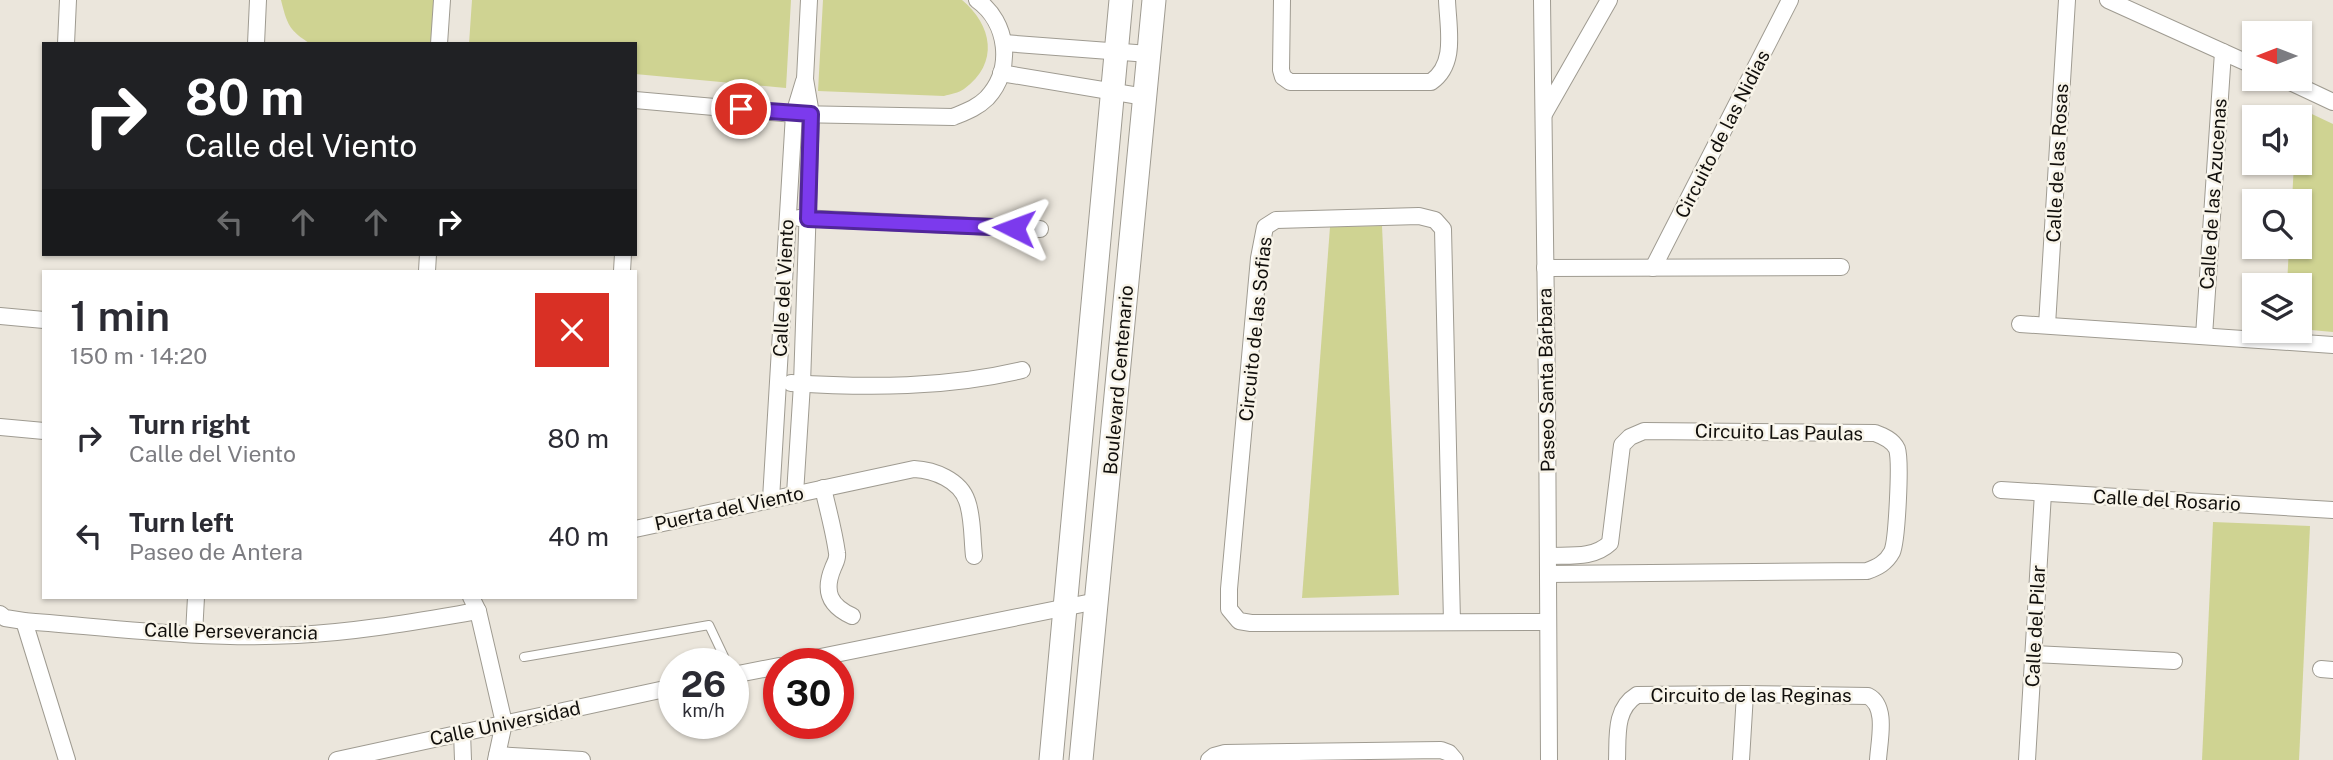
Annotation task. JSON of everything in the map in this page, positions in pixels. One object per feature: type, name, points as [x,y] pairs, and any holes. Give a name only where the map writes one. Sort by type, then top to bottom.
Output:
[{"type":"main road","name":"Boulevard Centenario","points":[[1051,760],[1121,0]]},
{"type":"main road","name":"Boulevard Centenario","points":[[1082,760],[1154,0]]},
{"type":"street","points":[[66,42],[68,0]]},
{"type":"street","points":[[256,42],[258,0]]},
{"type":"street","points":[[439,42],[442,0]]},
{"type":"street","name":"Calle del Viento","points":[[795,494],[802,384],[811,114],[805,79],[808,0]]},
{"type":"street","points":[[1282,0],[1281,70],[1283,78],[1290,82],[1432,82],[1442,74],[1449,62],[1447,0]]},
{"type":"street","name":"Paseo Santa Bárbara","points":[[1542,0],[1549,760]]},
{"type":"street","points":[[1543,116],[1609,0]]},
{"type":"street","name":"Circuito de las Nidias","points":[[1653,268],[1790,0]]},
{"type":"street","name":"Calle de las Rosas","points":[[2047,326],[2067,0]]},
{"type":"street","points":[[2108,0],[2242,61]]},
{"type":"street","points":[[637,100],[794,114],[953,117],[975,108],[988,97],[1001,73],[1004,43],[1001,29],[983,2]]},
{"type":"street","points":[[1004,43],[1149,54]]},
{"type":"street","name":"Calle de las Azucenas","points":[[2204,336],[2222,52]]},
{"type":"street","points":[[1001,73],[1145,97]]},
{"type":"street","name":"Calle del Viento","points":[[771,499],[794,114],[805,79]]},
{"type":"street","points":[[2310,91],[2333,102]]},
{"type":"street","name":"Circuito de las Sofias","points":[[1452,622],[1443,229],[1435,220],[1419,216],[1276,220],[1265,227],[1259,258],[1228,590],[1229,609],[1239,621],[1251,623],[1548,622]]},
{"type":"street","points":[[786,218],[1040,229]]},
{"type":"street","points":[[1545,268],[1841,267]]},
{"type":"street","points":[[0,316],[42,320]]},
{"type":"street","points":[[2020,324],[2333,345]]},
{"type":"street","points":[[778,382],[949,384],[1022,370]]},
{"type":"street","points":[[0,427],[42,431]]},
{"type":"street","name":"Circuito Las Paulas","points":[[1548,556],[1591,555],[1610,543],[1622,445],[1630,437],[1644,430],[1875,433],[1888,438],[1896,448],[1899,469],[1892,550],[1882,565],[1867,571],[1548,574]]},
{"type":"street","name":"Puerta del Viento","points":[[637,529],[914,469],[929,470],[959,488],[968,502],[974,556]]},
{"type":"street","name":"Puerta del Viento","points":[[823,488],[838,557],[828,582],[828,591],[831,603],[852,616]]},
{"type":"street","name":"Calle del Rosario","points":[[2001,490],[2333,509]]},
{"type":"street","name":"Calle del Pilar","points":[[2027,760],[2043,493]]},
{"type":"street","points":[[194,634],[196,599]]},
{"type":"street","points":[[854,650],[1097,601]]},
{"type":"street","points":[[475,604],[504,723],[497,757],[582,760]]},
{"type":"street","name":"Calle Perseverancia","points":[[0,614],[5,618],[24,621],[194,634],[296,635],[388,626],[475,604]]},
{"type":"street","points":[[24,621],[67,760]]},
{"type":"street","points":[[2034,654],[2174,661]]},
{"type":"street","name":"Calle Universidad","points":[[337,760],[658,690]]},
{"type":"street","points":[[1741,760],[1745,694]]},
{"type":"street","name":"Circuito de las Reginas","points":[[1616,760],[1622,709],[1637,695],[1745,694],[1868,696],[1877,703],[1880,711],[1878,760]]},
{"type":"street","points":[[462,732],[463,760]]},
{"type":"street","points":[[1209,760],[1225,753],[1441,750],[1450,752],[1455,760]]},
{"type":"lane","points":[[524,657],[709,625],[720,648]]},
{"type":"green space","points":[[281,0],[435,0],[432,42],[308,42],[290,26]]},
{"type":"green space","points":[[472,0],[791,0],[786,88],[637,74],[637,42],[469,42]]},
{"type":"green space","points":[[823,0],[962,0],[980,21],[985,32],[988,44],[983,68],[964,89],[944,96],[818,91]]},
{"type":"green space","points":[[2312,114],[2333,124],[2333,332],[2312,330],[2312,273],[2288,273],[2288,259],[2312,259],[2312,189],[2293,189],[2293,175],[2312,175]]},
{"type":"green space","points":[[1382,226],[1399,595],[1302,598],[1330,227]]},
{"type":"green space","points":[[2213,522],[2310,526],[2299,760],[2202,760]]},
{"type":"route","points":[[741,109],[811,114],[808,219],[1014,228]]}]
